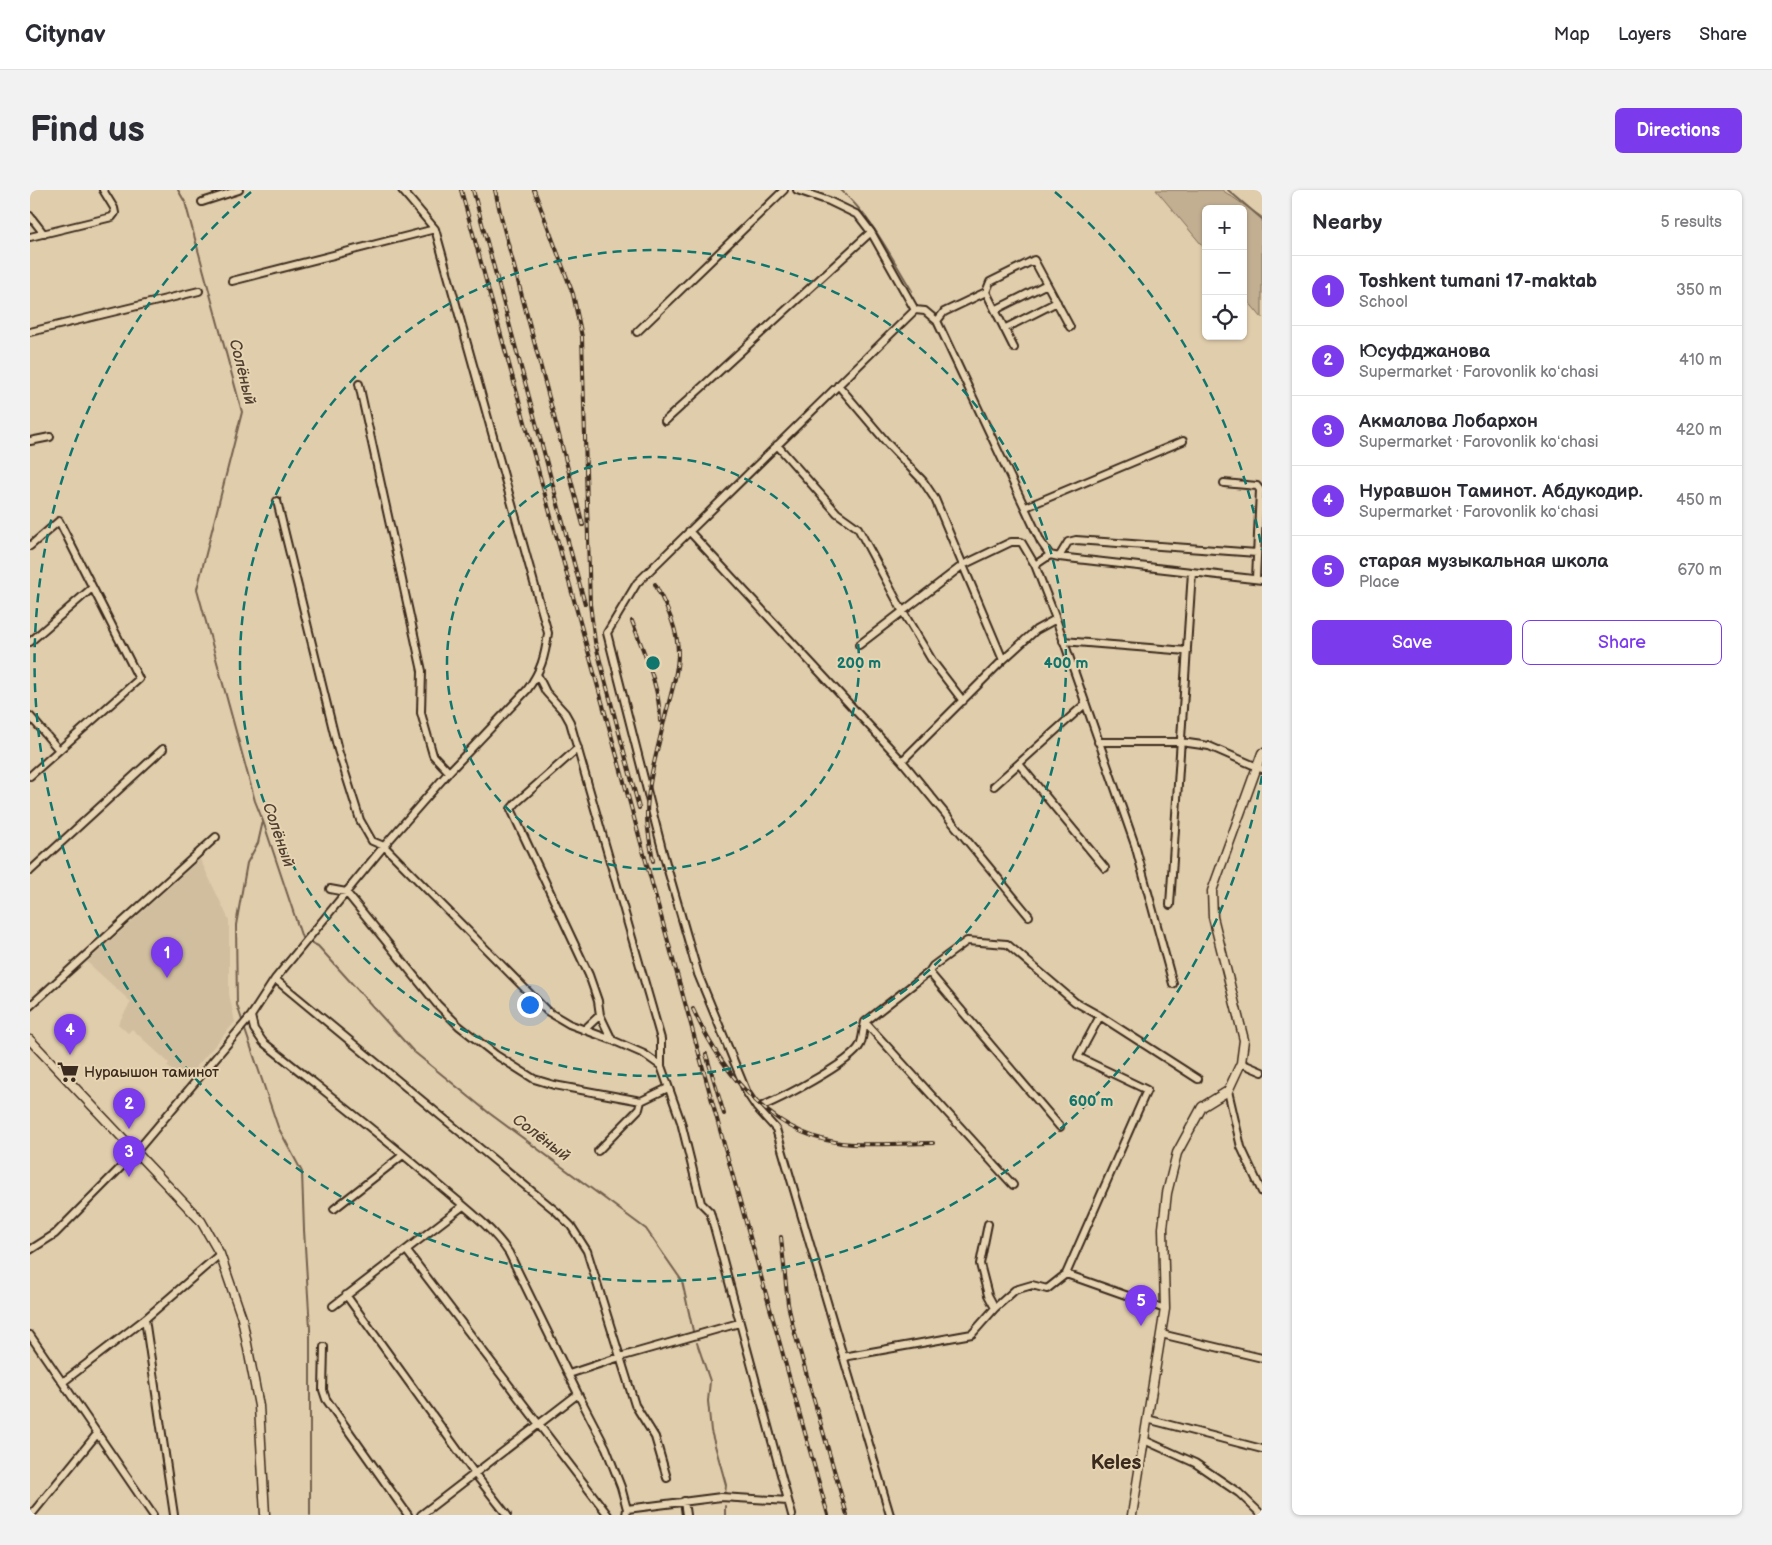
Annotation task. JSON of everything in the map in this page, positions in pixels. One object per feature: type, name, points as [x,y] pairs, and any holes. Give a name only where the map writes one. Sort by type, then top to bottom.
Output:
[{"type":"street","points":[[30,237],[112,217],[115,213],[114,208],[103,190]]},
{"type":"street","points":[[202,202],[239,190]]},
{"type":"street","points":[[30,1250],[55,1234],[136,1152],[248,1019],[275,979],[384,846],[449,772],[538,676],[546,653],[548,633],[435,230],[402,190]]},
{"type":"street","points":[[638,332],[784,190]]},
{"type":"street","points":[[797,190],[829,201],[858,215],[871,232],[915,310]]},
{"type":"street","points":[[30,216],[44,234]]},
{"type":"street","points":[[232,281],[435,230]]},
{"type":"street","points":[[665,421],[871,232]]},
{"type":"street","points":[[938,321],[944,312],[986,292],[990,282],[1034,260],[1070,327]]},
{"type":"street","points":[[995,310],[1047,284]]},
{"type":"street","points":[[30,332],[198,291]]},
{"type":"street","points":[[986,292],[1014,348]]},
{"type":"street","points":[[1004,329],[1057,302]]},
{"type":"street","points":[[890,1515],[776,1129],[757,1108],[747,1093],[698,974],[664,853],[607,633],[637,583],[915,310],[925,311],[938,321],[1041,542],[1050,555],[1259,579],[1257,553],[1259,487],[1224,483]]},
{"type":"street","points":[[359,384],[422,671],[421,713],[433,755],[449,772]]},
{"type":"street","points":[[838,385],[888,444],[923,480],[935,499],[1003,660]]},
{"type":"street","points":[[30,441],[50,437]]},
{"type":"street","points":[[1026,508],[1183,441]]},
{"type":"street","points":[[777,445],[837,513],[858,528],[903,612],[933,662],[963,701]]},
{"type":"street","points":[[277,502],[338,750],[360,820],[372,841],[384,846],[547,1011],[569,1024],[644,1054],[661,1066]]},
{"type":"street","points":[[30,546],[58,521],[139,679],[30,776]]},
{"type":"street","points":[[689,531],[902,761],[1029,916]]},
{"type":"street","points":[[1058,557],[1068,542],[1076,540],[1257,553]]},
{"type":"street","points":[[860,644],[963,565],[1011,542],[1020,542],[1035,565],[1056,619],[1135,845],[1173,984]]},
{"type":"street","points":[[1035,565],[1050,555]]},
{"type":"street","points":[[1170,905],[1192,572]]},
{"type":"street","points":[[30,642],[92,588]]},
{"type":"street","points":[[902,761],[1003,660],[1036,630],[1056,619]]},
{"type":"street","points":[[1063,641],[1187,651]]},
{"type":"street","points":[[538,676],[546,692],[565,713],[570,722],[578,748],[662,1039],[661,1066],[681,1122],[701,1203],[710,1212],[792,1515]]},
{"type":"street","points":[[994,786],[1085,704]]},
{"type":"street","points":[[30,716],[59,750]]},
{"type":"street","points":[[1098,742],[1181,742],[1209,746],[1260,768]]},
{"type":"street","points":[[578,748],[511,809],[589,975],[598,1001],[600,1015],[612,1040]]},
{"type":"street","points":[[30,871],[163,749]]},
{"type":"street","points":[[1132,1515],[1164,1309],[1163,1228],[1167,1193],[1177,1153],[1202,1107],[1228,1091],[1241,1063],[1244,1040],[1213,917],[1212,891],[1260,768],[1262,752]]},
{"type":"street","points":[[1019,764],[1106,868]]},
{"type":"street","points":[[30,1006],[216,837]]},
{"type":"street","points":[[330,889],[346,892],[437,1004],[459,1026],[496,1055],[534,1079],[554,1085],[641,1101],[668,1088]]},
{"type":"street","points":[[757,1108],[810,1082],[840,1064],[860,1045],[865,1022],[967,941],[1006,944],[1074,1002],[1100,1016],[1198,1078]]},
{"type":"street","points":[[930,972],[1060,1127]]},
{"type":"street","points":[[275,979],[557,1212],[571,1226],[587,1251],[635,1405],[655,1437],[667,1478]]},
{"type":"street","points":[[584,1030],[600,1015]]},
{"type":"street","points":[[844,1357],[972,1334],[994,1308],[1015,1290],[1032,1285],[1047,1289],[1066,1274],[1147,1090],[1078,1057],[1100,1016]]},
{"type":"street","points":[[248,1019],[263,1042],[403,1155],[500,1240],[509,1253],[606,1448],[621,1487],[627,1512],[684,1501],[721,1497],[788,1501]]},
{"type":"street","points":[[865,1022],[1013,1185]]},
{"type":"street","points":[[30,1040],[201,1221],[220,1254],[242,1318],[259,1406],[265,1515]]},
{"type":"street","points":[[1241,1063],[1262,1072]]},
{"type":"street","points":[[1228,1091],[1241,1148],[1262,1192]]},
{"type":"street","points":[[598,1151],[639,1109],[641,1101]]},
{"type":"street","points":[[334,1209],[403,1155]]},
{"type":"street","points":[[333,1306],[463,1206]]},
{"type":"street","points":[[988,1224],[980,1264],[988,1295],[994,1308]]},
{"type":"street","points":[[406,1250],[608,1515]]},
{"type":"street","points":[[63,1382],[145,1319],[220,1254]]},
{"type":"street","points":[[1066,1274],[1164,1309]]},
{"type":"street","points":[[346,1296],[507,1515]]},
{"type":"street","points":[[145,1319],[174,1515]]},
{"type":"street","points":[[569,1374],[620,1357],[739,1323]]},
{"type":"street","points":[[1160,1334],[1262,1358]]},
{"type":"street","points":[[30,1335],[152,1515]]},
{"type":"street","points":[[324,1347],[323,1390],[326,1400],[408,1515]]},
{"type":"street","points":[[421,1515],[578,1394]]},
{"type":"street","points":[[1147,1419],[1262,1449]]},
{"type":"street","points":[[30,1515],[98,1434]]},
{"type":"street","points":[[1144,1440],[1195,1464],[1239,1493],[1262,1515]]},
{"type":"street","points":[[684,1501],[686,1515]]},
{"type":"shaded area","points":[[1156,190],[1222,190],[1244,205],[1202,205],[1202,245]]},
{"type":"shaded area","points":[[1247,207],[1262,217],[1262,318],[1247,300]]},
{"type":"shaded area","points":[[200,859],[229,920],[229,994],[235,1022],[184,1081],[167,1066],[169,1063],[132,1029],[128,1033],[118,1024],[131,1002],[87,962]]},
{"type":"waterway","name":"Солёный","points":[[178,190],[185,202],[242,412],[197,589],[255,801],[302,938],[318,946],[413,1051],[489,1113],[646,1229],[682,1281],[693,1331]]},
{"type":"waterway","points":[[841,190],[871,225],[912,291]]},
{"type":"waterway","points":[[1228,190],[1262,219]]},
{"type":"waterway","points":[[243,1023],[237,1005],[236,925],[247,863],[258,843],[263,821]]},
{"type":"waterway","points":[[244,1027],[278,1127],[302,1172],[310,1328],[310,1515]]},
{"type":"waterway","name":"Солёный","points":[[697,1343],[710,1381],[708,1401],[711,1431],[726,1485],[725,1495]]},
{"type":"waterway","name":"Солёный","points":[[725,1506],[725,1515]]},
{"type":"railway","points":[[461,190],[828,1515]]},
{"type":"railway","points":[[473,190],[585,604]]},
{"type":"railway","points":[[495,190],[583,525]]},
{"type":"railway","points":[[534,190],[573,294],[582,337],[590,604],[595,642],[639,808]]},
{"type":"railway","points":[[653,861],[648,833],[647,803],[656,753],[678,661],[674,626],[655,584]]},
{"type":"railway","points":[[632,621],[654,683],[660,721]]},
{"type":"railway","points":[[693,1009],[720,1058],[736,1080],[755,1100],[776,1117],[799,1131],[825,1140],[853,1144],[933,1143]]},
{"type":"railway","points":[[706,1054],[724,1114]]},
{"type":"railway","points":[[781,1237],[788,1304],[793,1327],[847,1515]]},
{"type":"place","name":"Toshkent tumani 17-maktab","points":[[167,978]]},
{"type":"place","name":"Нуравшон Таминот. Абдукодир.","points":[[70,1055]]},
{"type":"place","name":"Нураышон таминот","points":[[68,1072]]},
{"type":"place","name":"Юсуфджанова","points":[[129,1129]]},
{"type":"place","name":"Акмалова Лобархон","points":[[129,1177]]},
{"type":"place","name":"старая музыкальная школа","points":[[1141,1326]]},
{"type":"district","name":"Keles","points":[[1116,1463]]}]
